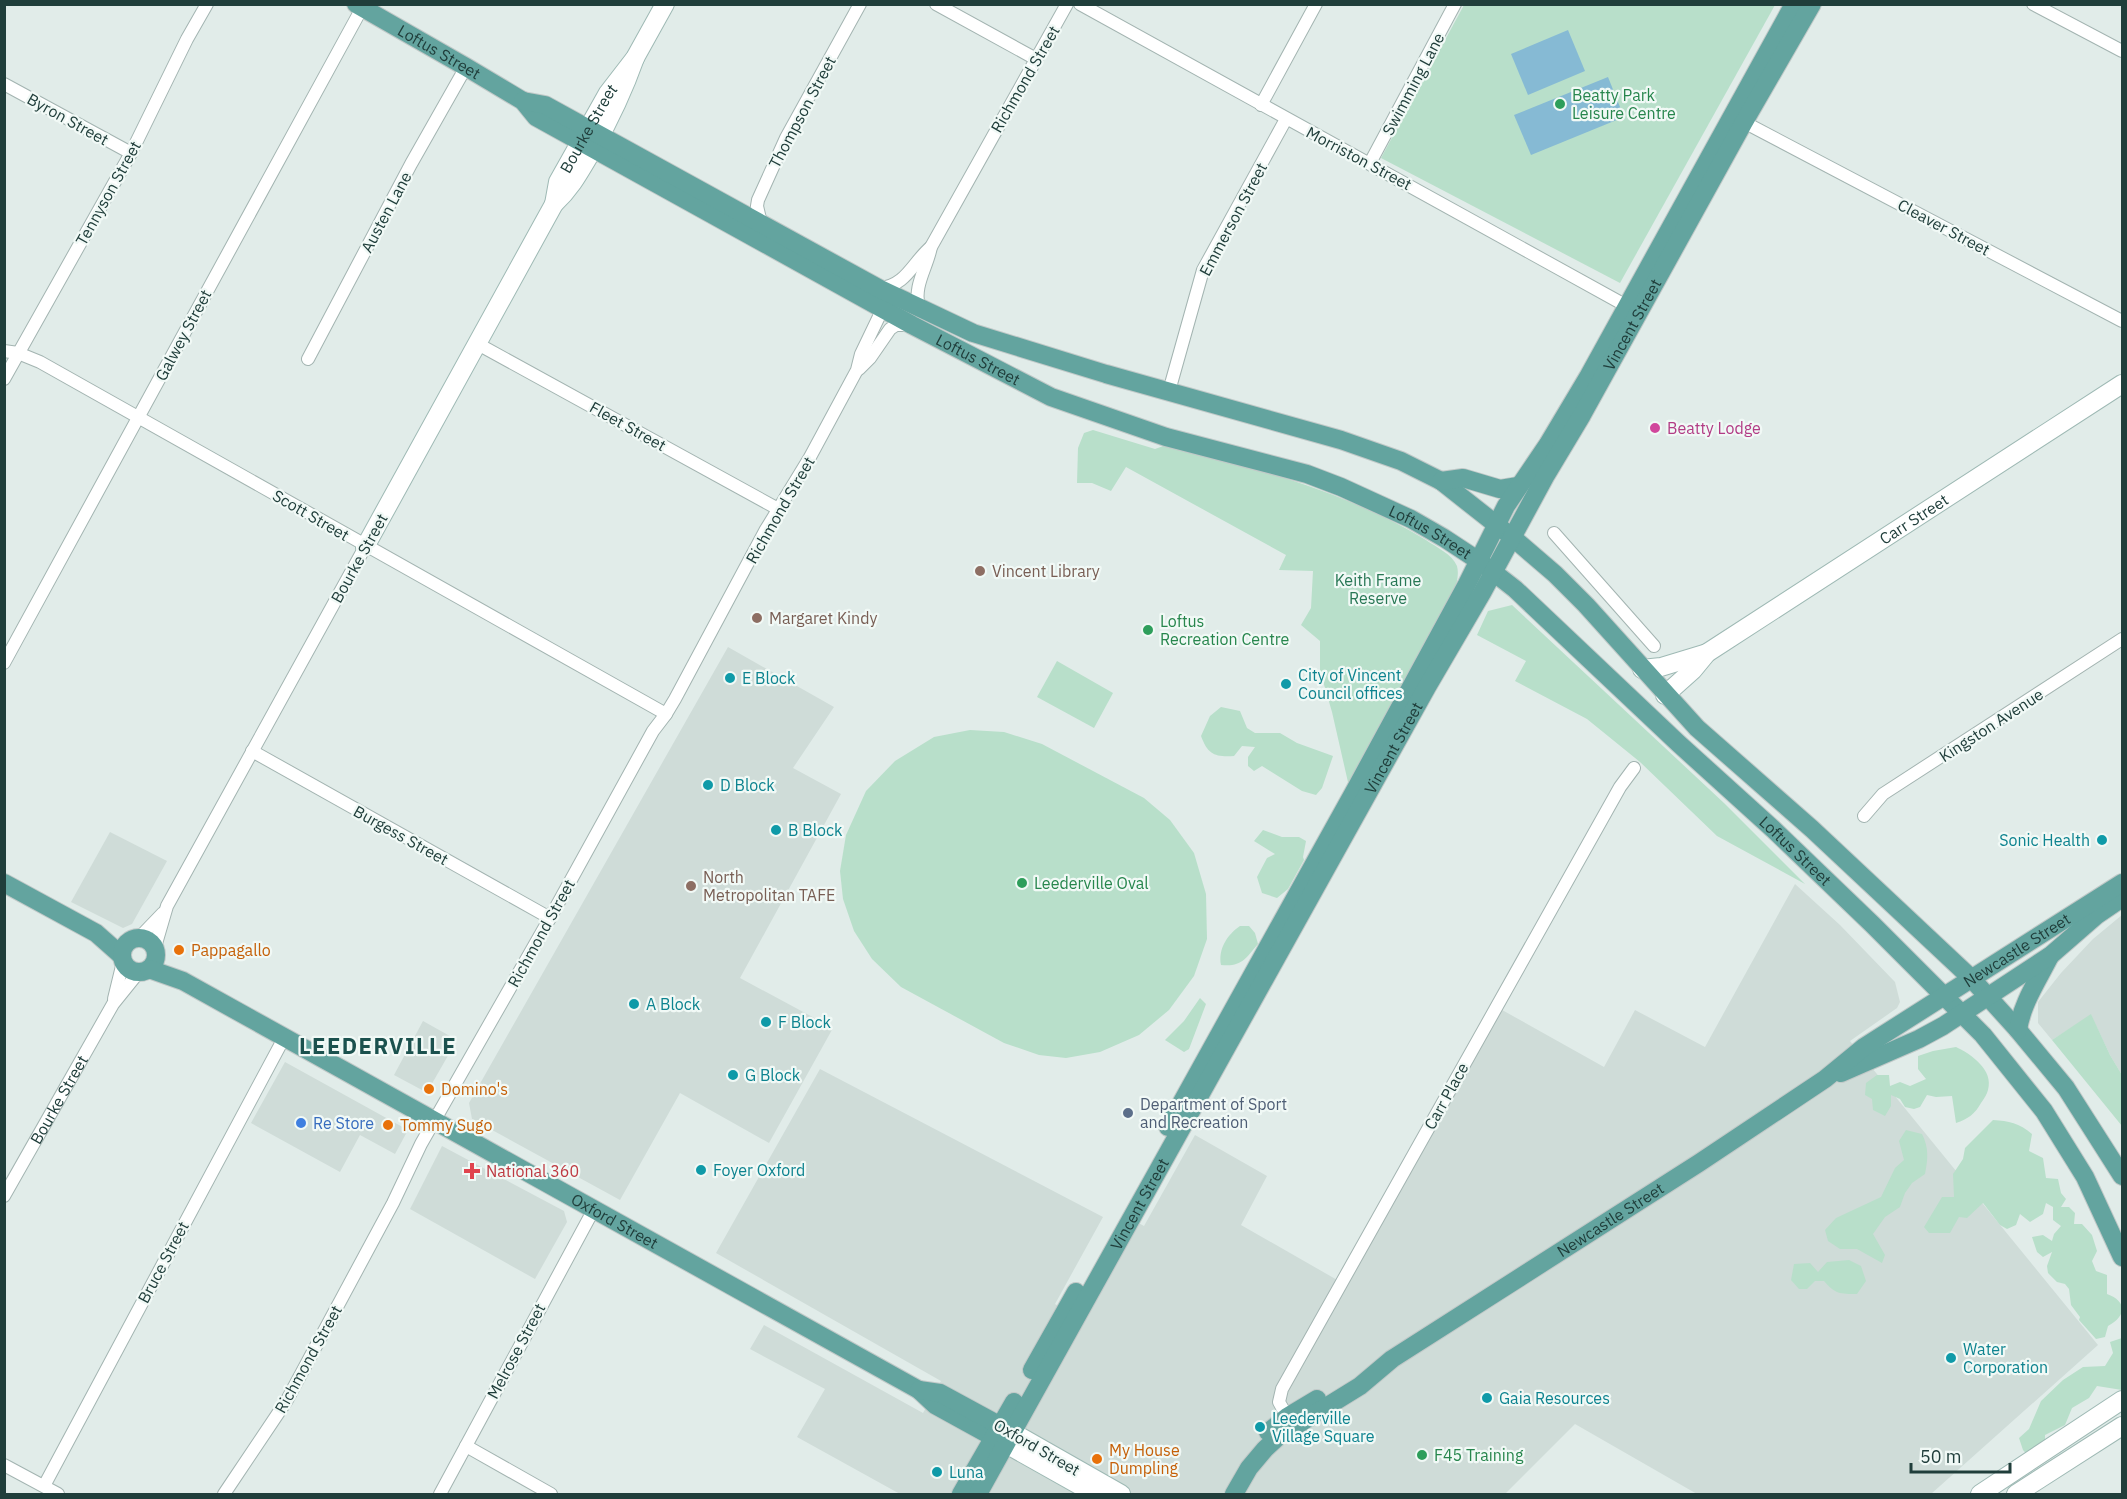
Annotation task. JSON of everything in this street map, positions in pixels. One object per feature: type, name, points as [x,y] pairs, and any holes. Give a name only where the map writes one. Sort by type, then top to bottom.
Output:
[{"type":"main road","name":"Vincent Street","points":[[978,1494],[1003,1435],[1355,790],[1486,567],[1512,537],[1633,309],[1738,119],[1794,4]]},
{"type":"main road","name":"Vincent Street","points":[[962,1494],[1003,1435],[1021,1415],[1427,687],[1486,567],[1497,524],[1518,486],[1633,309],[1731,146],[1738,119],[1812,4]]},
{"type":"main road","name":"Loftus Street","points":[[359,6],[523,101],[545,105],[591,138],[884,297],[919,308],[973,333],[1368,449],[1401,461],[1441,480],[1555,574],[1697,728],[1812,829],[1971,978],[2066,1088],[2122,1176]]},
{"type":"main road","name":"Loftus Street","points":[[591,138],[760,223],[884,297],[912,325],[1015,379],[1066,403],[1166,437],[1307,474],[1341,487],[1411,519],[1486,567],[1515,589],[1773,829],[1962,1013],[2008,1064],[2044,1111],[2085,1177],[2122,1257]]},
{"type":"main road","points":[[1441,480],[1463,478],[1500,489],[1518,486]]},
{"type":"main road","points":[[5,885],[139,955]]},
{"type":"main road","name":"Newcastle Street","points":[[1826,1079],[1919,1039],[1962,1013],[2051,955],[2118,898]]},
{"type":"main road","name":"Newcastle Street","points":[[1223,1494],[1241,1463],[1257,1442],[1290,1422],[1369,1366],[1392,1359],[1690,1169],[1826,1079],[1864,1047],[1971,978],[2118,898]]},
{"type":"main road","name":"Oxford Street","points":[[139,955],[284,1038],[920,1390],[935,1405],[1003,1435]]},
{"type":"main road","points":[[2018,1030],[2026,1003],[2051,955]]},
{"type":"main road","name":"Newcastle Street","points":[[1234,1494],[1249,1468],[1290,1422]]},
{"type":"street","name":"Tennyson Street","points":[[4,379],[131,153],[187,39],[207,4]]},
{"type":"street","name":"Bourke Street","points":[[4,1196],[164,912],[476,343],[555,204],[570,189],[608,93],[635,58],[665,4]]},
{"type":"street","name":"Thompson Street","points":[[760,223],[758,200],[786,138],[860,4]]},
{"type":"street","points":[[936,4],[1036,59]]},
{"type":"street","name":"Richmond Street","points":[[919,308],[917,298],[919,281],[927,264],[931,247],[1067,4]]},
{"type":"street","name":"Morriston Street","points":[[1080,4],[1633,309]]},
{"type":"street","points":[[1261,105],[1316,4]]},
{"type":"street","name":"Swimming Lane","points":[[1370,164],[1455,4]]},
{"type":"street","points":[[2033,4],[2122,51]]},
{"type":"street","name":"Galwey Street","points":[[4,663],[359,6]]},
{"type":"street","name":"Austen Lane","points":[[308,359],[466,67]]},
{"type":"street","name":"Byron Street","points":[[4,84],[131,153]]},
{"type":"street","name":"Emmerson Street","points":[[1169,391],[1203,270],[1286,119]]},
{"type":"street","name":"Cleaver Street","points":[[1738,119],[2122,321]]},
{"type":"street","points":[[1731,146],[1747,135],[1766,134]]},
{"type":"street","name":"Richmond Street","points":[[224,1494],[287,1400],[393,1203],[420,1144],[550,918],[652,731],[666,714],[735,591],[765,531],[780,510],[857,370],[884,297],[890,288],[903,280],[919,257],[931,247]]},
{"type":"street","name":"Richmond Street","points":[[857,370],[870,358],[890,329],[896,325],[912,325]]},
{"type":"street","name":"Fleet Street","points":[[476,343],[780,510]]},
{"type":"street","name":"Scott Street","points":[[4,351],[18,353],[40,362],[666,714]]},
{"type":"street","name":"Carr Street","points":[[1665,694],[1693,670],[1707,653],[2122,385]]},
{"type":"street","points":[[1554,533],[1654,646]]},
{"type":"street","points":[[1586,605],[1604,589]]},
{"type":"street","name":"Kingston Avenue","points":[[1864,816],[1883,794],[2122,639]]},
{"type":"street","name":"Carr Street","points":[[1642,669],[1661,667],[1707,653]]},
{"type":"street","name":"Burgess Street","points":[[252,751],[550,918]]},
{"type":"street","name":"Carr Place","points":[[1290,1422],[1279,1402],[1282,1389],[1620,787],[1634,768]]},
{"type":"street","name":"Bourke Street","points":[[113,1004],[164,912]]},
{"type":"street","name":"Bruce Street","points":[[44,1486],[284,1038]]},
{"type":"street","name":"Melrose Street","points":[[440,1494],[594,1209]]},
{"type":"street","points":[[1980,1494],[2122,1400]]},
{"type":"street","points":[[2016,1494],[2122,1426]]},
{"type":"street","name":"Oxford Street","points":[[1003,1435],[1095,1494]]},
{"type":"street","name":"Oxford Street","points":[[1003,1435],[1121,1494]]},
{"type":"street","points":[[465,1446],[551,1494]]},
{"type":"street","points":[[4,1465],[58,1494]]},
{"type":"shaded area","name":"North Metropolitan TAFE","points":[[728,647],[834,707],[793,768],[841,794],[740,978],[833,1028],[769,1143],[680,1093],[620,1200],[472,1119],[469,1103]]},
{"type":"shaded area","points":[[110,832],[167,861],[132,924],[123,928],[71,902]]},
{"type":"shaded area","points":[[1795,884],[1840,925],[1895,982],[1900,1002],[1897,1008],[1850,1041],[2098,1345],[1931,1494],[1697,1494],[1575,1424],[1505,1494],[900,1494],[797,1437],[825,1389],[750,1349],[764,1325],[923,1413],[941,1381],[716,1253],[820,1069],[1103,1217],[1055,1304],[1069,1313],[1124,1215],[1144,1226],[1195,1135],[1267,1176],[1241,1225],[1339,1281],[1495,1006],[1604,1067],[1635,1010],[1705,1047]]},
{"type":"shaded area","points":[[2122,915],[2122,1075],[2091,1015],[2052,1040],[2038,1023],[2038,1002],[2093,939]]},
{"type":"shaded area","points":[[423,1021],[457,1040],[430,1087],[422,1090],[394,1075]]},
{"type":"shaded area","points":[[285,1062],[408,1130],[395,1154],[360,1135],[340,1172],[251,1123]]},
{"type":"shaded area","points":[[442,1146],[564,1211],[567,1222],[535,1279],[410,1209]]},
{"type":"green space","points":[[1464,5],[1775,5],[1620,283],[1381,158]]},
{"type":"green space","name":"Keith Frame Reserve","points":[[1093,430],[1155,449],[1169,444],[1301,483],[1396,523],[1439,548],[1455,562],[1458,572],[1455,589],[1350,791],[1320,671],[1320,641],[1301,625],[1311,608],[1313,571],[1279,570],[1286,555],[1126,467],[1111,491],[1092,483],[1077,483],[1078,448],[1084,433]]},
{"type":"green space","points":[[1512,605],[1724,803],[1805,884],[1717,836],[1640,762],[1587,719],[1515,681],[1526,661],[1477,635],[1488,611]]},
{"type":"green space","points":[[1057,661],[1113,693],[1094,728],[1037,697]]},
{"type":"green space","points":[[1221,707],[1240,711],[1247,728],[1255,733],[1280,733],[1297,743],[1333,756],[1322,788],[1316,795],[1302,791],[1262,766],[1254,771],[1248,766],[1248,757],[1255,747],[1242,746],[1234,756],[1213,754],[1206,747],[1201,736],[1210,716]]},
{"type":"green space","name":"Leederville Oval","points":[[970,730],[1004,732],[1042,744],[1144,798],[1170,820],[1194,853],[1206,894],[1207,939],[1194,976],[1169,1010],[1139,1035],[1100,1052],[1066,1058],[1039,1055],[1004,1043],[901,987],[872,959],[854,931],[843,899],[840,871],[846,835],[866,791],[895,761],[934,737]]},
{"type":"green space","points":[[1263,830],[1282,837],[1299,837],[1306,841],[1304,860],[1288,889],[1277,898],[1262,893],[1257,877],[1267,858],[1275,854],[1254,841]]},
{"type":"green space","points":[[1240,926],[1249,926],[1255,933],[1258,944],[1239,963],[1221,965],[1220,959],[1224,943]]},
{"type":"green space","points":[[1200,998],[1206,1004],[1189,1049],[1184,1052],[1165,1040],[1184,1021]]},
{"type":"green space","points":[[2091,1014],[2122,1075],[2122,1126],[2052,1040]]},
{"type":"green space","points":[[1956,1047],[1974,1058],[1988,1076],[1987,1093],[1971,1116],[1956,1123],[1952,1096],[1927,1095],[1920,1107],[1914,1109],[1905,1107],[1900,1099],[1891,1095],[1891,1106],[1885,1116],[1873,1110],[1872,1099],[1865,1095],[1866,1083],[1877,1075],[1889,1075],[1890,1086],[1900,1082],[1910,1086],[1926,1079],[1918,1069],[1918,1056]]},
{"type":"green space","points":[[1993,1120],[2014,1123],[2032,1134],[2029,1151],[2043,1158],[2046,1178],[2058,1179],[2061,1193],[2066,1199],[2061,1207],[2069,1207],[2075,1213],[2074,1224],[2082,1224],[2092,1235],[2097,1251],[2092,1261],[2096,1271],[2107,1275],[2107,1294],[2118,1301],[2122,1309],[2119,1318],[2108,1326],[2105,1337],[2096,1339],[2079,1320],[2080,1317],[2071,1305],[2069,1289],[2048,1273],[2047,1266],[2052,1252],[2043,1257],[2037,1252],[2032,1237],[2043,1235],[2052,1241],[2054,1234],[2061,1226],[2053,1220],[2053,1207],[2046,1203],[2043,1214],[2030,1222],[2020,1214],[2016,1225],[2007,1229],[2000,1225],[1983,1203],[1967,1218],[1959,1217],[1950,1233],[1929,1233],[1924,1227],[1942,1197],[1954,1197],[1953,1174],[1963,1159],[1965,1148]]},
{"type":"green space","points":[[1906,1130],[1922,1134],[1927,1149],[1926,1169],[1925,1174],[1912,1183],[1905,1193],[1900,1207],[1885,1217],[1873,1234],[1885,1255],[1882,1263],[1857,1249],[1840,1249],[1828,1241],[1825,1230],[1836,1218],[1881,1197],[1895,1168],[1904,1160],[1899,1141]]},
{"type":"green space","points":[[1849,1260],[1861,1266],[1866,1281],[1857,1294],[1838,1292],[1831,1289],[1824,1281],[1815,1281],[1807,1289],[1799,1289],[1791,1280],[1794,1264],[1810,1263],[1818,1272],[1827,1262]]},
{"type":"green space","points":[[2122,1338],[2122,1390],[2097,1386],[2089,1398],[2072,1408],[2065,1425],[2045,1435],[2045,1453],[2030,1458],[2023,1450],[2019,1438],[2029,1429],[2041,1401],[2063,1380],[2083,1367],[2105,1366],[2113,1353],[2110,1342]]},
{"type":"water","points":[[1568,30],[1585,71],[1528,95],[1511,54]]},
{"type":"water","points":[[1608,77],[1624,117],[1531,155],[1514,115]]},
{"type":"place","name":"Beatty Park Leisure Centre","points":[[1560,104]]},
{"type":"place","name":"Beatty Lodge","points":[[1655,428]]},
{"type":"place","name":"Vincent Library","points":[[980,571]]},
{"type":"place","name":"Margaret Kindy","points":[[757,618]]},
{"type":"place","name":"Loftus Recreation Centre","points":[[1148,630]]},
{"type":"place","name":"E Block","points":[[730,678]]},
{"type":"place","name":"City of Vincent Council offices","points":[[1286,684]]},
{"type":"place","name":"D Block","points":[[708,785]]},
{"type":"place","name":"B Block","points":[[776,830]]},
{"type":"place","name":"Sonic Health","points":[[2102,840]]},
{"type":"place","name":"Leederville Oval","points":[[1022,883]]},
{"type":"place","name":"North Metropolitan TAFE","points":[[691,886]]},
{"type":"place","name":"Pappagallo","points":[[179,950]]},
{"type":"place","name":"A Block","points":[[634,1004]]},
{"type":"place","name":"F Block","points":[[766,1022]]},
{"type":"place","name":"G Block","points":[[733,1075]]},
{"type":"place","name":"Domino's","points":[[429,1089]]},
{"type":"place","name":"Department of Sport and Recreation","points":[[1128,1113]]},
{"type":"place","name":"Re Store","points":[[301,1123]]},
{"type":"place","name":"Tommy Sugo","points":[[388,1125]]},
{"type":"place","name":"Foyer Oxford","points":[[701,1170]]},
{"type":"place","name":"National 360","points":[[472,1171]]},
{"type":"place","name":"Water Corporation","points":[[1951,1358]]},
{"type":"place","name":"Gaia Resources","points":[[1487,1398]]},
{"type":"place","name":"Leederville Village Square","points":[[1260,1427]]},
{"type":"place","name":"F45 Training","points":[[1422,1455]]},
{"type":"place","name":"My House Dumpling","points":[[1097,1459]]},
{"type":"place","name":"Luna","points":[[937,1472]]},
{"type":"district","name":"LEEDERVILLE","points":[[378,1045]]}]
